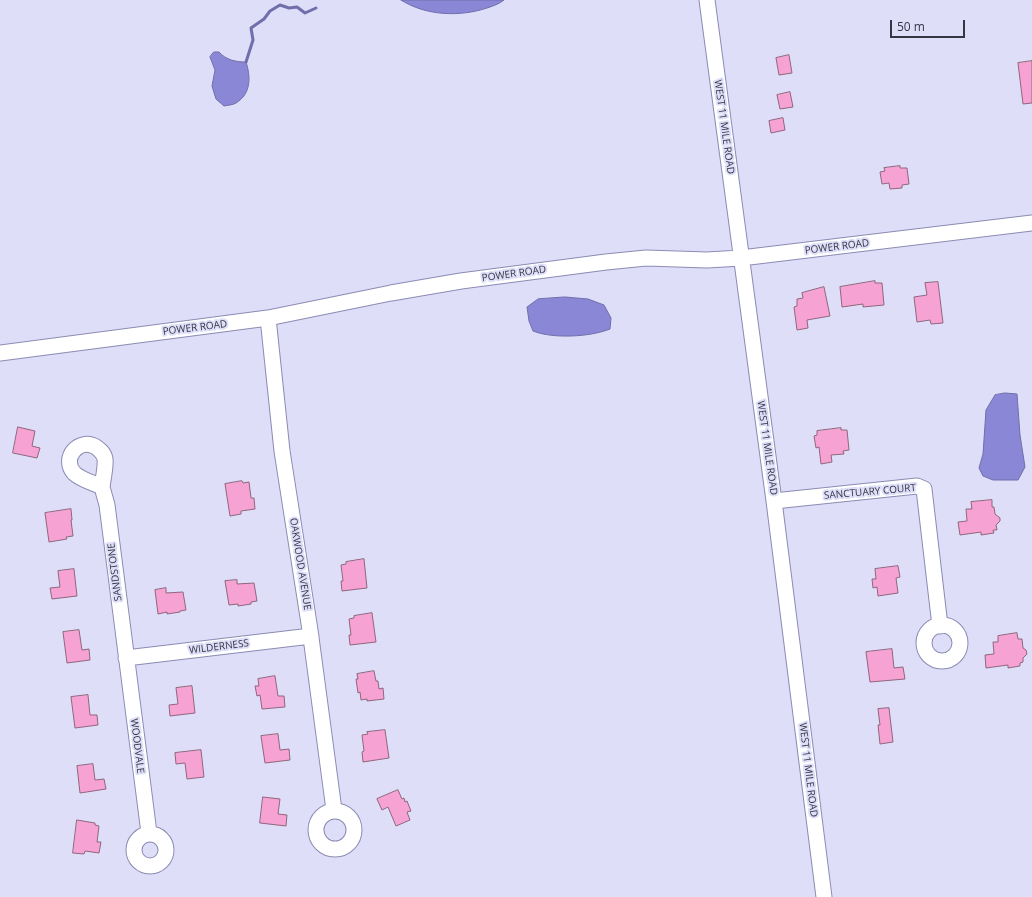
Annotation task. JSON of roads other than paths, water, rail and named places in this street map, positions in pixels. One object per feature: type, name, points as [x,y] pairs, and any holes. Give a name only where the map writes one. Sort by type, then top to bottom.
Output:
[{"type":"street","name":"WEST 11 MILE ROAD","points":[[707,0],[774,501],[824,897]]},
{"type":"street","name":"POWER ROAD","points":[[0,353],[268,318],[391,293],[461,281],[606,262],[646,258],[708,260],[742,258],[1032,223]]},
{"type":"street","name":"OAKWOOD AVENUE","points":[[268,318],[282,451],[311,636],[334,810]]},
{"type":"street","name":"SANDSTONE","points":[[102,486],[107,505],[114,555],[126,658]]},
{"type":"street","name":"SANCTUARY COURT","points":[[774,501],[918,486],[924,489],[940,626]]},
{"type":"street","name":"WILDERNESS","points":[[126,658],[311,636]]},
{"type":"street","name":"WOODVALE","points":[[126,658],[149,834]]},
{"type":"waterway","points":[[246,62],[253,40],[251,28],[264,19],[270,11],[280,5],[289,8],[297,7],[305,13],[316,8]]}]
